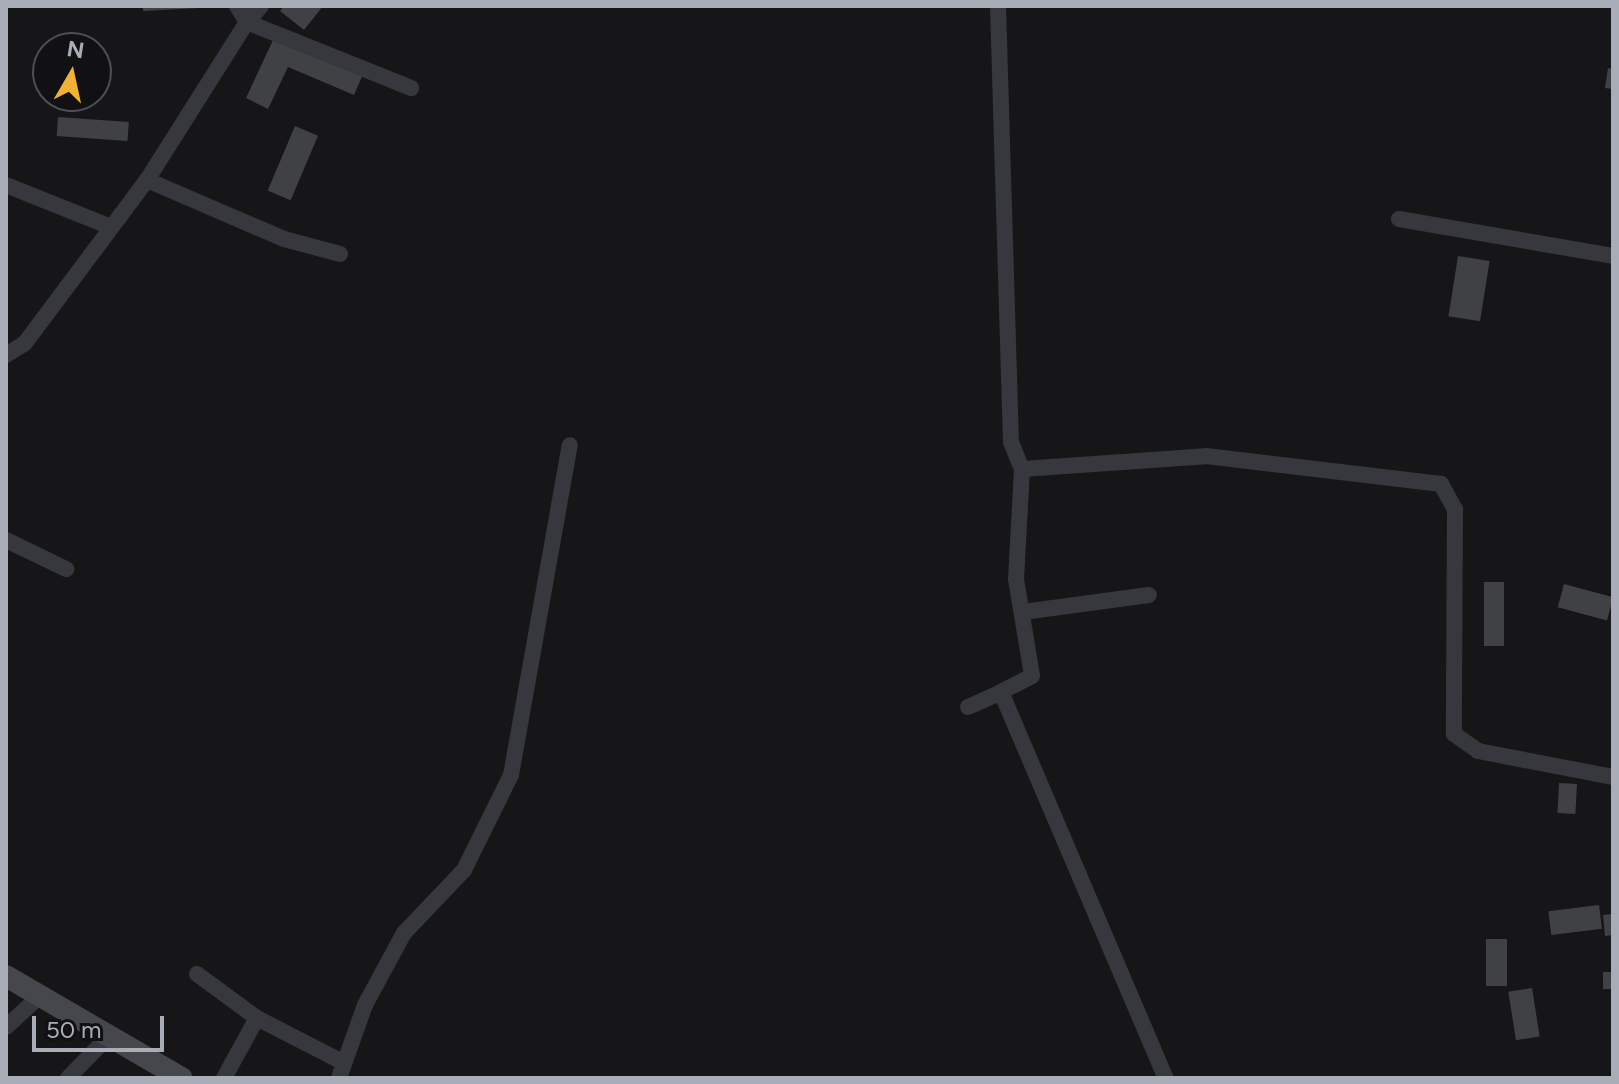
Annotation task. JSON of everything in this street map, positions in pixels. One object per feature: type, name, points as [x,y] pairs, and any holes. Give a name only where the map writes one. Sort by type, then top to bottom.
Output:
[{"type":"street","points":[[237,6],[247,22],[411,88]]},
{"type":"street","points":[[6,355],[25,343],[147,180],[247,22],[261,6]]},
{"type":"street","points":[[968,707],[1032,676],[1015,564],[1022,469],[1011,442],[998,6]]},
{"type":"street","points":[[147,180],[284,239],[340,254]]},
{"type":"street","points":[[6,185],[111,227]]},
{"type":"street","points":[[1399,219],[1613,256]]},
{"type":"street","points":[[197,974],[257,1018],[342,1070],[404,933],[464,870],[511,775],[570,445]]},
{"type":"street","points":[[1022,469],[1206,456],[1441,484],[1455,509],[1454,734],[1478,751],[1613,777]]},
{"type":"street","points":[[6,540],[66,569]]},
{"type":"street","points":[[1023,612],[1149,595]]},
{"type":"street","points":[[1001,692],[1166,1078]]},
{"type":"street","points":[[6,976],[181,1078]]},
{"type":"street","points":[[6,1027],[40,996]]},
{"type":"street","points":[[224,1078],[257,1018]]},
{"type":"street","points":[[68,1078],[109,1036]]},
{"type":"building","points":[[143,6],[200,6],[200,8],[143,11]]},
{"type":"building","points":[[284,6],[323,6],[304,30],[280,11]]},
{"type":"building","points":[[274,38],[363,74],[354,95],[288,67],[268,109],[246,98]]},
{"type":"building","points":[[1608,68],[1613,69],[1613,89],[1605,88]]},
{"type":"building","points":[[58,117],[129,122],[128,141],[57,136]]},
{"type":"building","points":[[295,126],[318,136],[291,200],[268,190]]},
{"type":"building","points":[[1458,256],[1490,261],[1480,321],[1448,316]]},
{"type":"building","points":[[1484,582],[1504,582],[1504,646],[1484,646]]},
{"type":"building","points":[[1564,584],[1613,597],[1607,620],[1558,607]]},
{"type":"building","points":[[1559,783],[1577,784],[1575,814],[1557,813]]},
{"type":"building","points":[[1599,905],[1602,929],[1551,935],[1548,911]]},
{"type":"building","points":[[1613,914],[1613,935],[1605,936],[1603,915]]},
{"type":"building","points":[[1486,939],[1507,939],[1507,986],[1486,986]]},
{"type":"building","points":[[1603,972],[1613,972],[1613,989],[1603,989]]},
{"type":"building","points":[[1532,988],[1540,1036],[1516,1040],[1508,992]]}]
